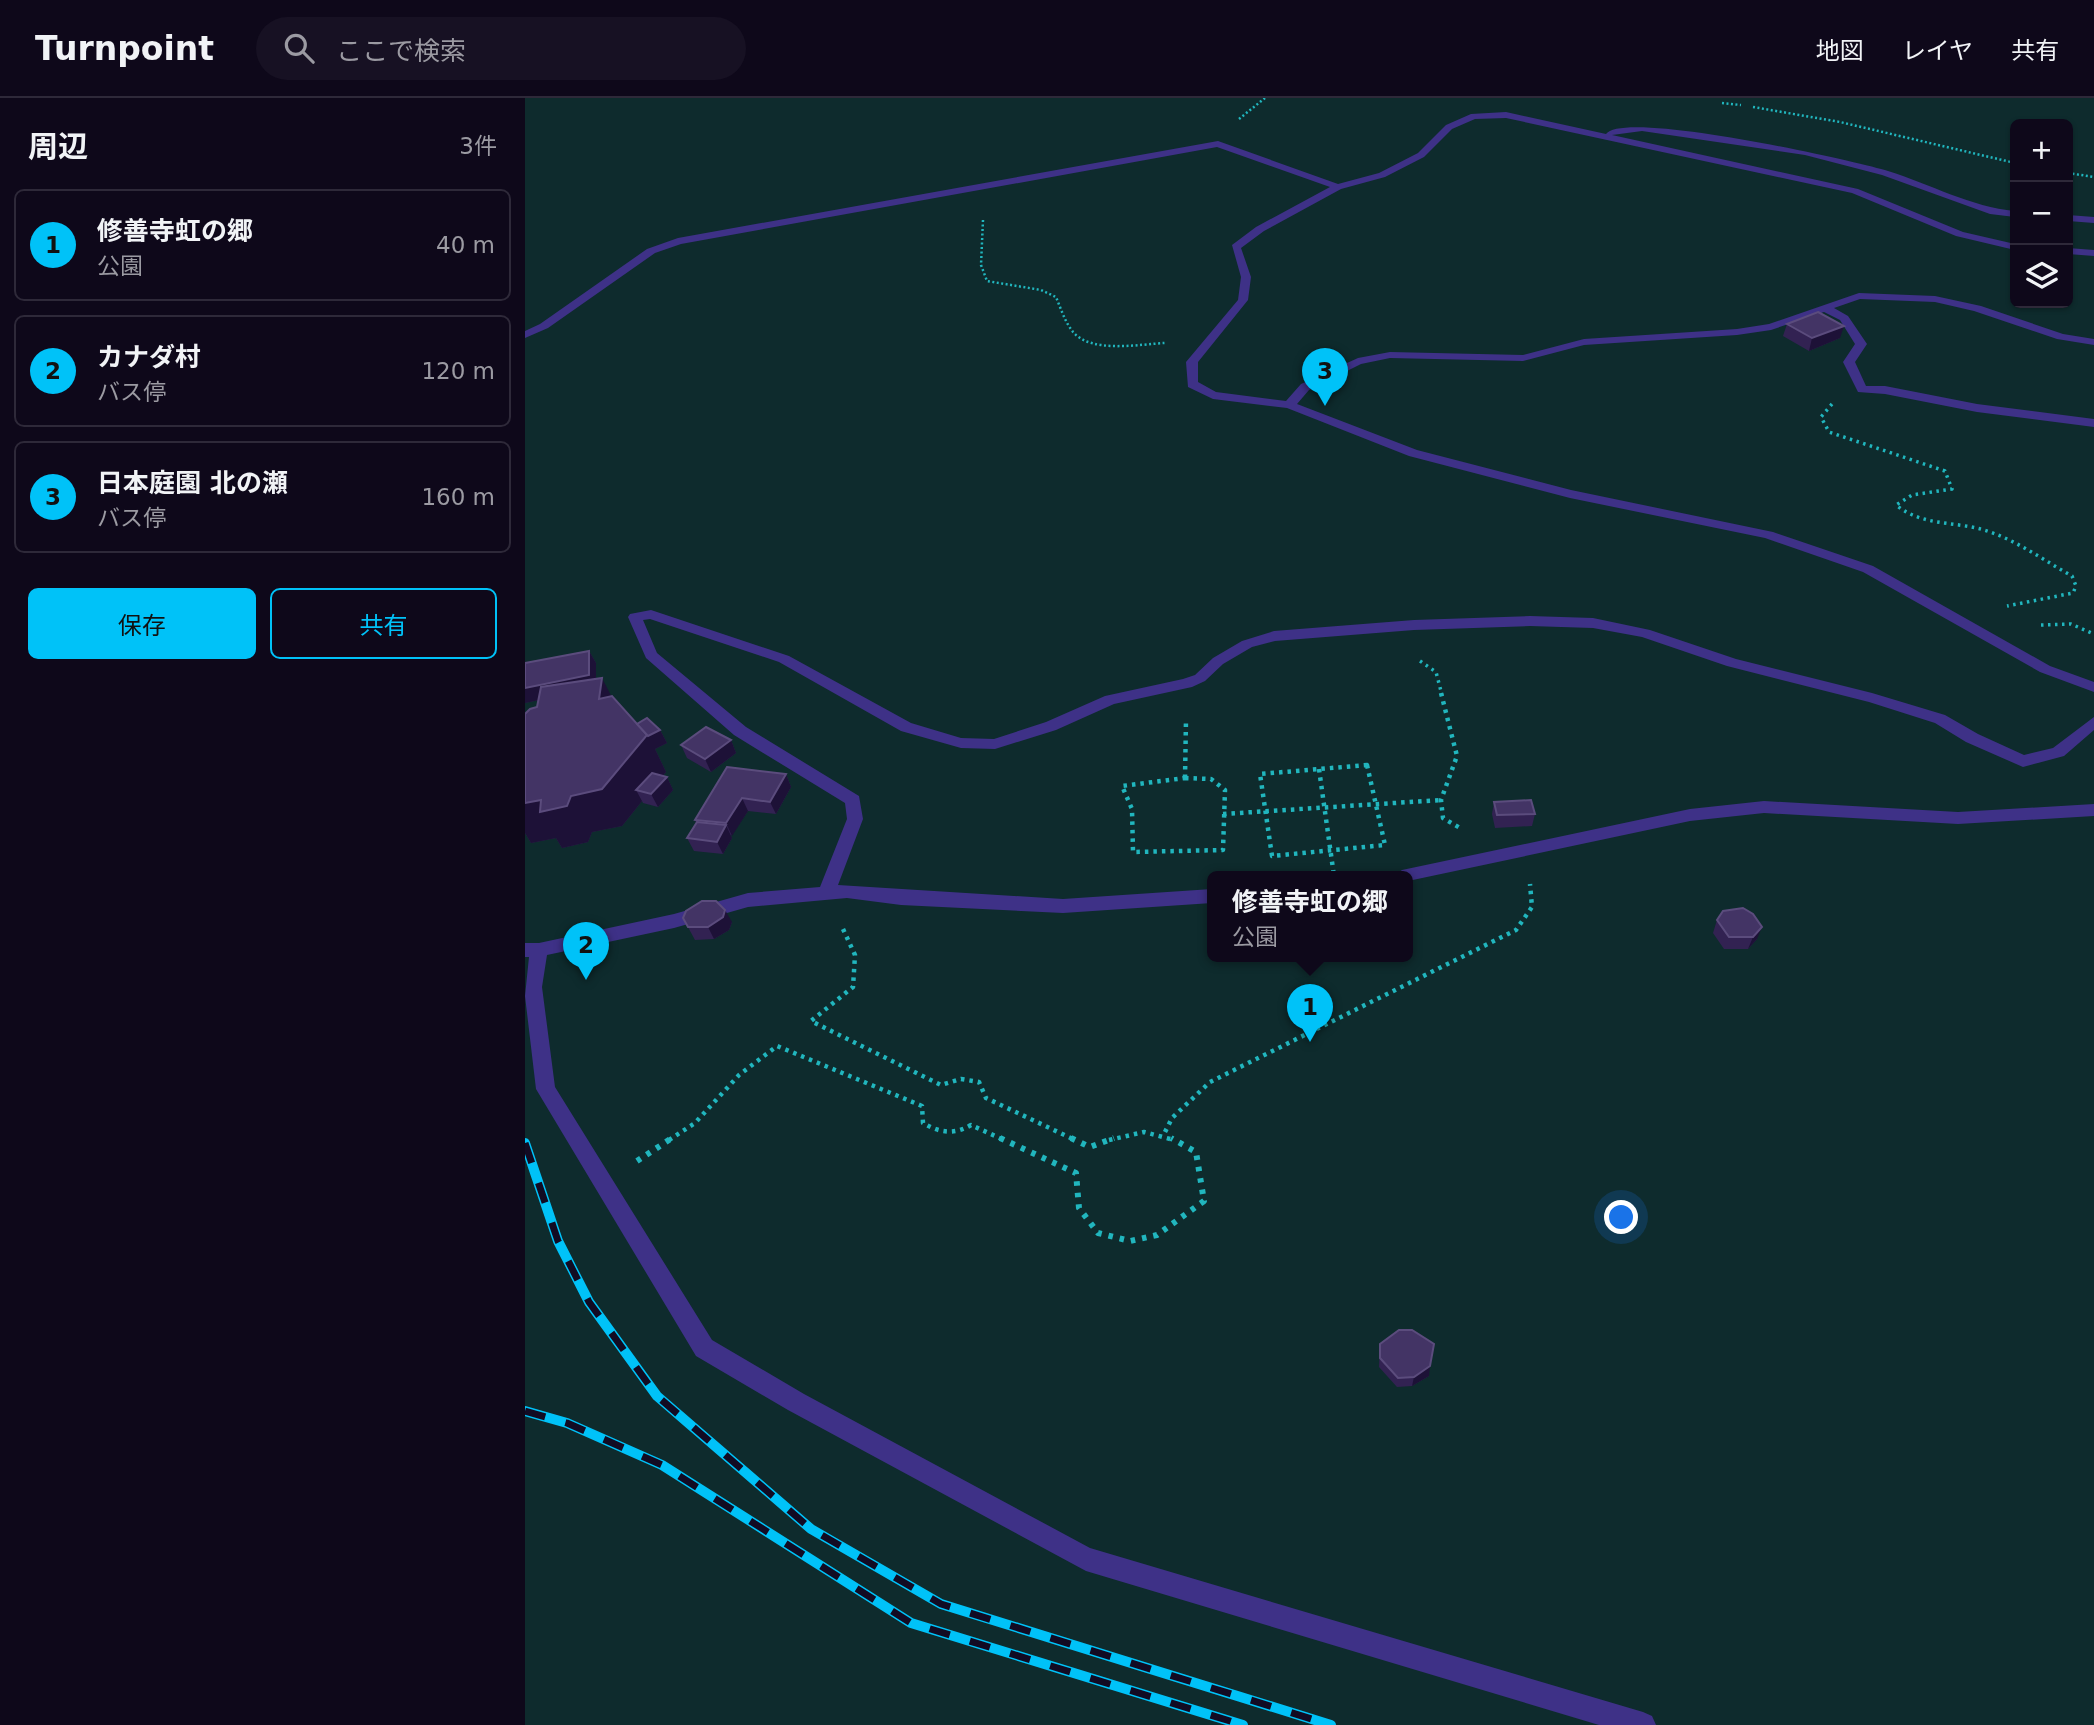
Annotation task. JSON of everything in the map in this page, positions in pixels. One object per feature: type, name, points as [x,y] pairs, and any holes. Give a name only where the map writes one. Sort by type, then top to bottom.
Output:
[{"type":"street","points":[[2010,246],[1960,234],[1855,191],[1506,115],[1474,116],[1449,127],[1422,155],[1382,175],[1338,187],[1260,229],[1236,247],[1246,277],[1243,300],[1192,362],[1192,384],[1213,395],[1289,405],[1413,453],[1570,494],[1768,535],[1868,569],[2045,669],[2094,687]]},
{"type":"street","points":[[1603,135],[1642,128],[1805,152],[1885,173],[1994,212],[2010,214]]},
{"type":"street","points":[[525,335],[544,326],[620,270],[651,251],[678,241],[1218,144],[1338,187]]},
{"type":"street","points":[[2073,218],[2094,220]]},
{"type":"street","points":[[2073,251],[2094,253]]},
{"type":"street","points":[[1289,405],[1305,387],[1358,361],[1389,355],[1523,358],[1584,342],[1771,327],[1859,296],[1935,299],[1977,308],[2061,337],[2094,342]]},
{"type":"street","points":[[1825,308],[1844,318],[1861,344],[1849,362],[1862,389],[1885,390],[2024,415],[2094,423]]},
{"type":"street","points":[[827,893],[855,819],[853,800],[740,731],[652,655],[635,617],[651,614],[784,659],[906,727],[961,743],[995,744],[1051,726],[1110,699],[1187,683],[1200,678],[1218,661],[1247,644],[1275,636],[1530,621],[1593,623],[1645,633],[1732,663],[1872,698],[1940,719],[1972,738],[2023,761],[2057,752],[2094,722]]},
{"type":"street","points":[[1413,874],[1690,815],[1764,807],[1958,818],[2094,810]]},
{"type":"street","points":[[1207,897],[1063,906],[901,898],[847,891],[748,900],[674,921],[532,950],[533,987],[546,1089],[703,1348],[1086,1559],[1643,1725]]},
{"type":"path","points":[[2073,174],[2094,177]]},
{"type":"path","points":[[1004,183],[982,221],[981,265],[987,281],[1041,290],[1056,297],[1072,331],[1079,339],[1106,345],[1212,338]]},
{"type":"path","points":[[1862,389],[1824,409],[1819,419],[1821,425],[1829,432],[1945,471],[1951,481],[1952,489],[1912,495],[1896,505],[1924,523],[1978,528],[1998,536],[2072,576],[2077,586],[2073,593],[2001,609]]},
{"type":"path","points":[[2034,625],[2071,624],[2094,634]]},
{"type":"path","points":[[1356,631],[1422,662],[1436,672],[1457,756],[1441,800],[1443,818],[1471,833],[1485,860]]},
{"type":"path","points":[[1185,778],[1187,683]]},
{"type":"path","points":[[1367,765],[1376,804],[1385,845],[1272,856],[1260,774],[1367,765]]},
{"type":"path","points":[[1319,769],[1333,871]]},
{"type":"path","points":[[1185,778],[1211,779],[1225,790],[1223,850],[1133,852],[1132,809],[1122,786],[1185,778]]},
{"type":"path","points":[[1223,814],[1441,800]]},
{"type":"path","points":[[1165,1132],[1172,1118],[1210,1082],[1516,930],[1532,908],[1529,879],[1513,854]]},
{"type":"path","points":[[602,1181],[695,1123],[739,1075],[777,1046],[922,1106],[923,1123],[937,1132],[960,1132],[971,1125],[1076,1172],[1079,1208],[1098,1233],[1130,1241],[1157,1235],[1204,1201],[1196,1152],[1165,1132],[1130,1131],[1090,1147],[986,1098],[978,1082],[961,1079],[941,1085],[811,1021],[853,987],[855,955],[827,893]]},
{"type":"green space","points":[[525,98],[2094,98],[2094,1725],[525,1725]]},
{"type":"building","points":[[1818,312],[1844,326],[1812,338],[1787,324]]},
{"type":"building","points":[[589,651],[589,675],[525,688],[525,663]]},
{"type":"building","points":[[602,678],[599,699],[612,696],[647,735],[602,789],[571,796],[567,806],[540,812],[541,800],[525,803],[525,714],[537,707],[541,687]]},
{"type":"building","points":[[647,718],[660,730],[648,736],[637,724]]},
{"type":"building","points":[[706,727],[731,740],[705,759],[681,745]]},
{"type":"building","points":[[727,767],[786,774],[770,802],[742,798],[726,823],[695,820]]},
{"type":"building","points":[[652,773],[667,777],[651,794],[636,790]]},
{"type":"building","points":[[1531,800],[1535,814],[1497,815],[1494,802]]},
{"type":"building","points":[[697,822],[726,825],[717,842],[687,838]]},
{"type":"building","points":[[702,901],[716,901],[725,910],[723,917],[708,927],[688,927],[683,918],[686,911]]},
{"type":"building","points":[[1743,908],[1753,914],[1762,927],[1753,937],[1729,937],[1717,920],[1723,911]]},
{"type":"building","points":[[1399,1330],[1412,1330],[1434,1344],[1430,1366],[1414,1377],[1398,1378],[1380,1358],[1380,1344]]},
{"type":"railway","points":[[525,1143],[558,1241],[589,1302],[657,1396],[811,1529],[941,1604],[1331,1725]]},
{"type":"railway","points":[[525,1411],[567,1423],[662,1465],[911,1623],[1243,1725]]},
{"type":"place","name":"日本庭園 北の瀬","points":[[1325,406]]},
{"type":"place","name":"カナダ村","points":[[586,980]]},
{"type":"place","name":"修善寺虹の郷","points":[[1310,1042]]}]
